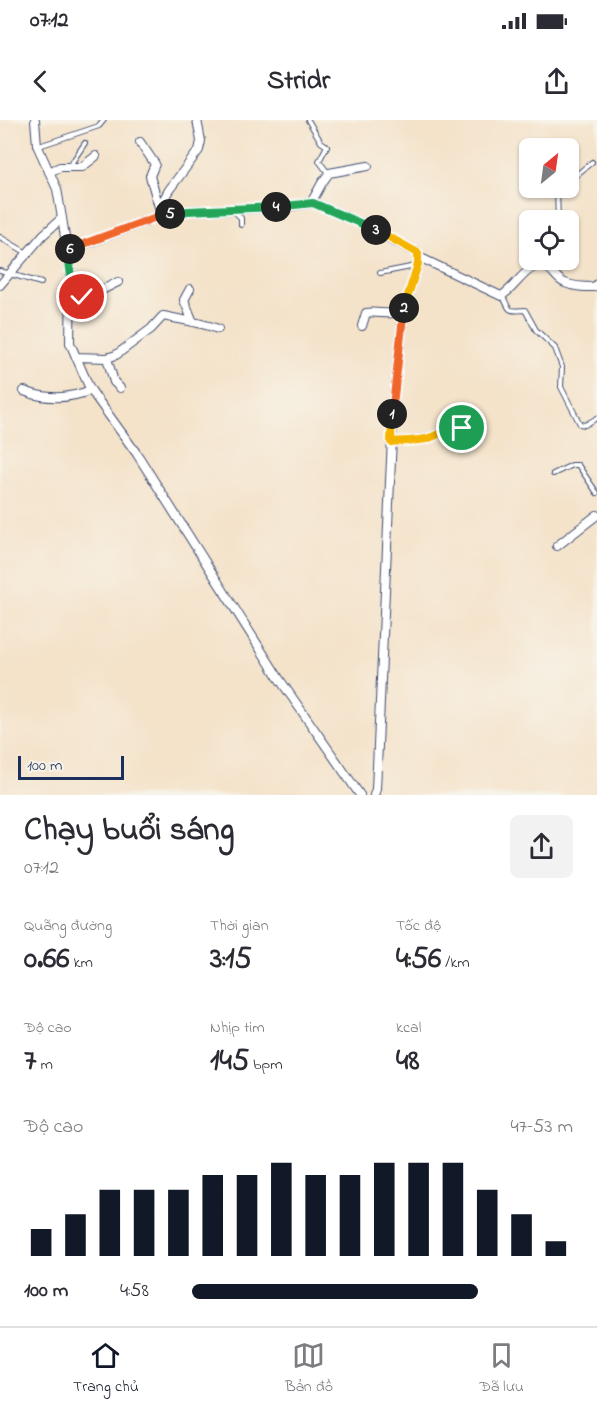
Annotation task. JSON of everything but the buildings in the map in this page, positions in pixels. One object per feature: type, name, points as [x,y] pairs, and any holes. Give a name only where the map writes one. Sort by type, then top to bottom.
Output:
[{"type":"street","points":[[35,120],[38,146],[57,189],[62,218],[71,276],[70,343],[91,390],[137,454],[290,695],[360,795]]},
{"type":"street","points":[[159,212],[169,190],[199,150],[201,141],[197,120]]},
{"type":"street","points":[[140,142],[154,164],[150,176],[159,212]]},
{"type":"street","points":[[49,172],[60,167],[82,167],[96,156]]},
{"type":"street","points":[[311,203],[329,173],[368,166]]},
{"type":"street","points":[[67,250],[159,212],[285,207],[311,203],[326,207],[400,242],[418,253],[419,257],[494,294],[503,295],[510,291],[530,270]]},
{"type":"street","points":[[0,285],[43,235],[62,218]]},
{"type":"street","points":[[374,795],[394,394],[404,309],[419,257]]},
{"type":"street","points":[[551,270],[562,282],[594,287],[597,284]]},
{"type":"street","points":[[70,298],[90,296],[118,282]]},
{"type":"street","points":[[190,289],[184,300],[193,322]]},
{"type":"street","points":[[362,326],[366,313],[380,311],[394,314],[404,309]]},
{"type":"street","points":[[76,357],[107,358],[116,355],[151,329],[164,316],[201,322],[218,329]]},
{"type":"street","points":[[107,358],[114,382],[120,388]]},
{"type":"street","points":[[24,391],[58,398],[72,397],[91,390]]},
{"type":"street","points":[[391,442],[431,439],[452,423],[466,428],[477,420]]},
{"type":"street","points":[[557,546],[597,515]]},
{"type":"lane","points":[[38,146],[99,126],[104,120]]},
{"type":"lane","points":[[308,120],[321,141],[327,146],[319,161],[329,173]]},
{"type":"lane","points":[[69,168],[85,143]]},
{"type":"lane","points":[[579,173],[592,162]]},
{"type":"lane","points":[[232,209],[241,218],[241,225]]},
{"type":"lane","points":[[0,237],[27,253]]},
{"type":"lane","points":[[380,273],[417,266]]},
{"type":"lane","points":[[0,271],[41,283]]},
{"type":"lane","points":[[503,295],[511,311],[525,310],[536,330],[555,348],[562,367],[561,387],[580,424],[585,425],[597,418]]},
{"type":"lane","points":[[553,474],[572,465],[578,465],[597,493]]},
{"type":"route","points":[[82,297],[70,298],[71,276],[67,250],[159,216],[188,211],[285,207],[306,203],[326,207],[418,253],[418,264],[404,309],[391,442],[431,439],[452,423],[462,428]]}]
